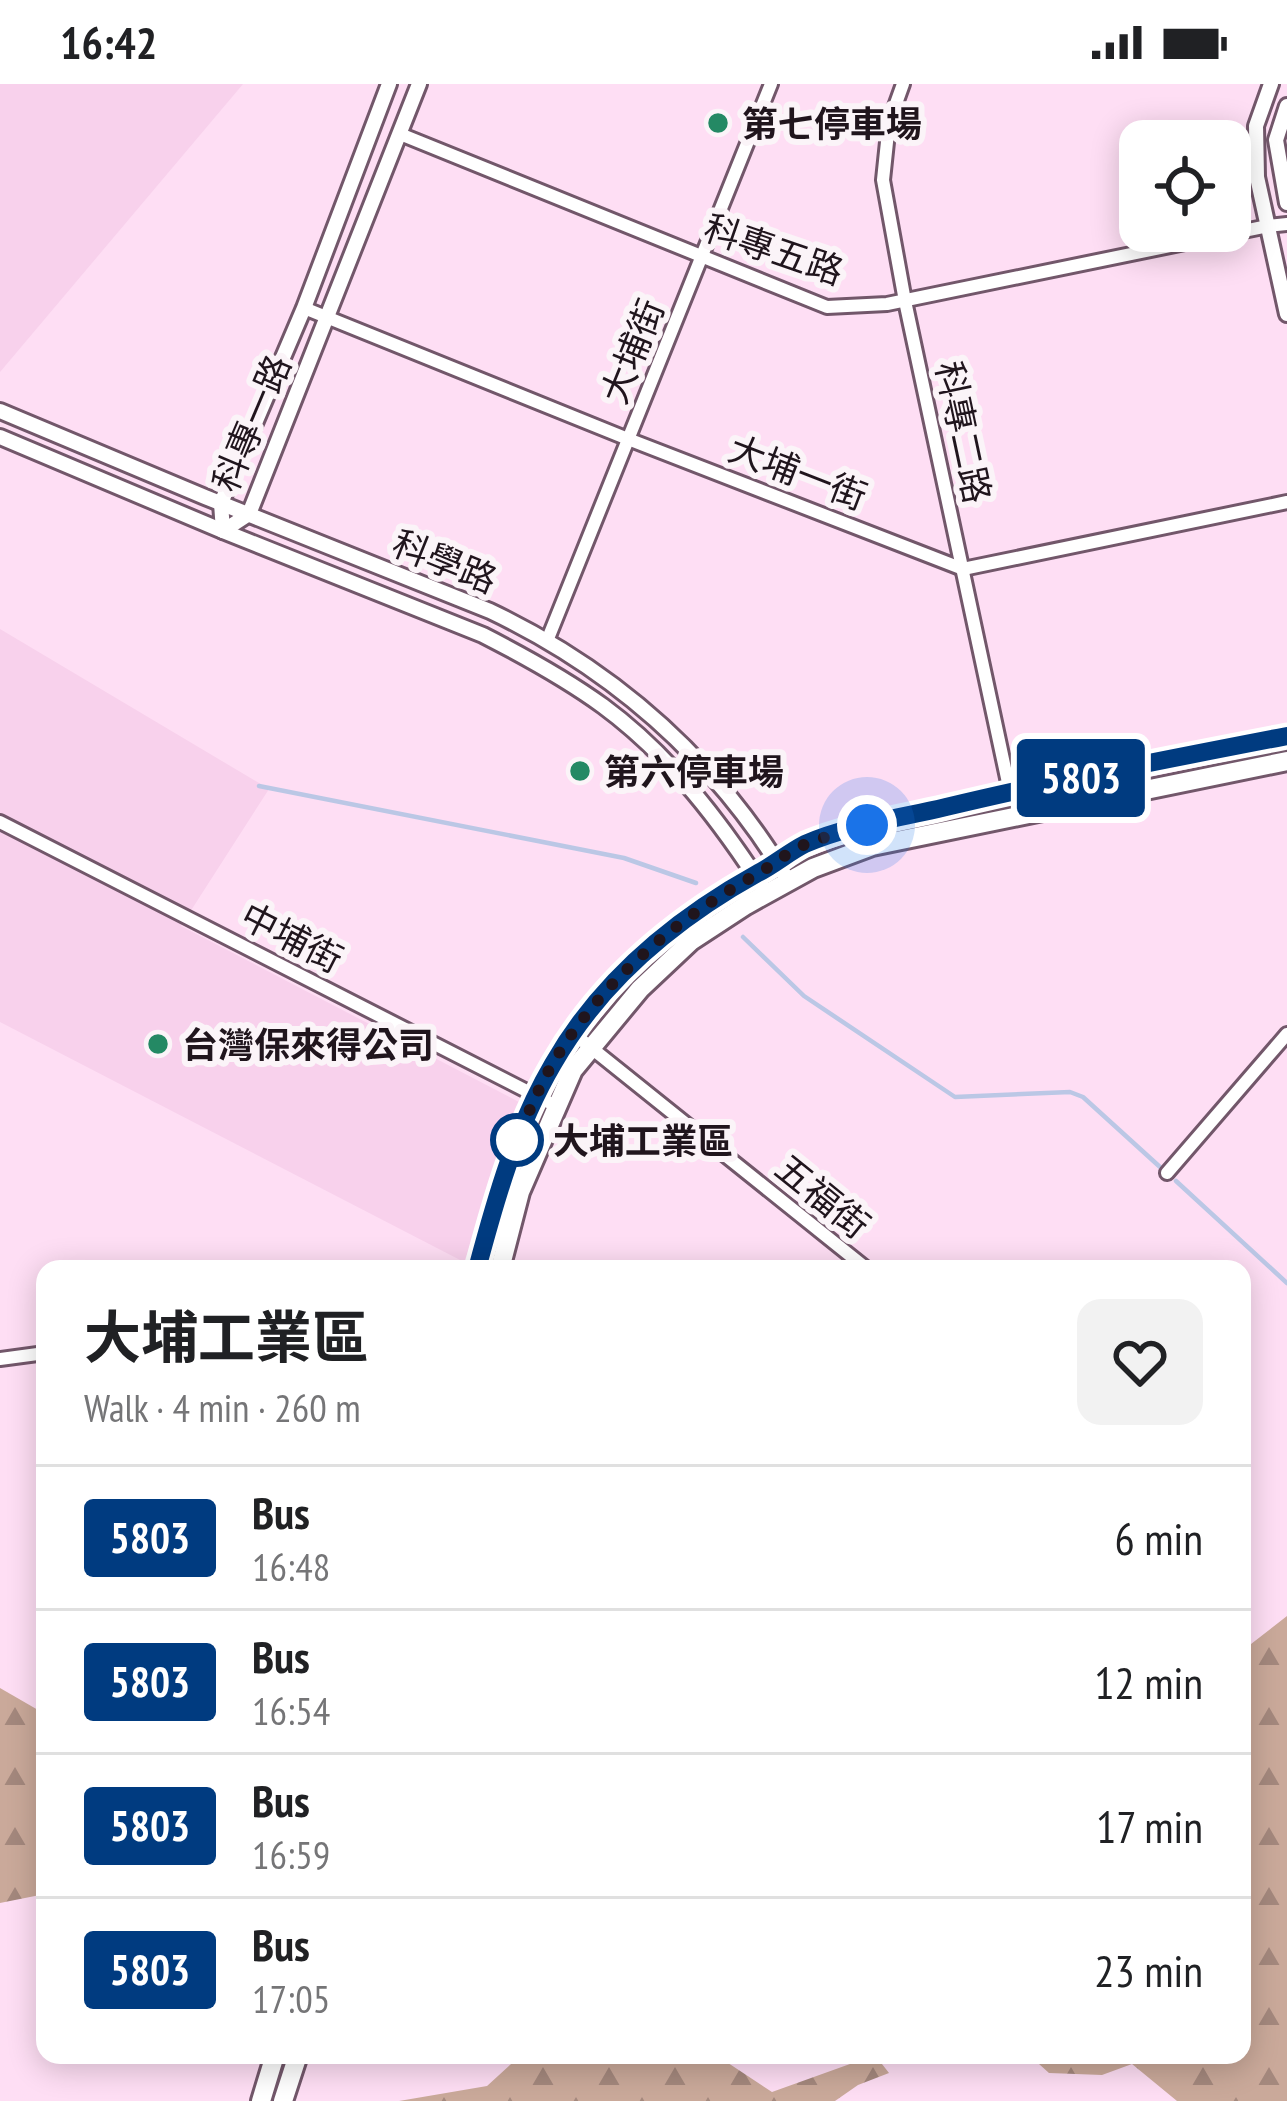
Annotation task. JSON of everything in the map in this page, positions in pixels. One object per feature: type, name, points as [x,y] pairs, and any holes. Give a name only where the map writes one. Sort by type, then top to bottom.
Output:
[{"type":"main road","points":[[480,1260],[499,1185],[555,1060],[618,976],[677,923],[733,886],[803,845],[867,825],[1287,736]]},
{"type":"main road","points":[[502,1260],[520,1192],[573,1070],[640,988],[691,941],[788,881],[872,846],[1287,761]]},
{"type":"main road","points":[[261,2101],[272,2064]]},
{"type":"main road","points":[[283,2101],[295,2064]]},
{"type":"street","name":"科專一路","points":[[389,84],[304,308],[221,503],[223,531],[249,514],[419,84]]},
{"type":"street","name":"大埔街","points":[[547,640],[771,84]]},
{"type":"street","name":"科專二路","points":[[903,84],[889,123],[884,180],[905,301],[1010,792]]},
{"type":"street","points":[[1271,84],[1256,126],[1257,177],[1287,314]]},
{"type":"street","points":[[1287,106],[1276,140],[1287,203]]},
{"type":"street","name":"科專五路","points":[[400,134],[827,307],[905,301],[1287,224]]},
{"type":"street","name":"大埔一街","points":[[304,308],[964,569]]},
{"type":"street","name":"科學路","points":[[0,411],[490,611],[547,640],[596,671],[703,764],[744,813],[788,881]]},
{"type":"street","name":"科學路","points":[[0,437],[483,634],[603,706],[668,762],[737,846],[767,894]]},
{"type":"street","points":[[964,569],[1287,502]]},
{"type":"street","points":[[1240,771],[1267,740]]},
{"type":"street","name":"中埔街","points":[[0,823],[556,1106]]},
{"type":"street","name":"五福街","points":[[574,1034],[856,1260]]},
{"type":"street","points":[[1166,1174],[1287,1034]]},
{"type":"street","points":[[0,1359],[36,1354]]},
{"type":"shaded area","points":[[0,84],[243,84],[0,372]]},
{"type":"shaded area","name":"大埔工業區","points":[[0,629],[269,789],[181,926],[523,1104],[465,1260],[460,1260],[0,1022]]},
{"type":"green space","points":[[1287,1616],[1287,2101],[1177,2101],[1132,2064],[1251,2064],[1251,1644]]},
{"type":"green space","points":[[0,1688],[36,1709],[36,1896],[0,1903]]},
{"type":"green space","points":[[511,2064],[730,2064],[772,2092],[850,2064],[882,2064],[889,2073],[858,2085],[835,2101],[399,2101],[487,2086]]},
{"type":"green space","points":[[1039,2064],[1132,2064],[1102,2075],[1049,2073]]},
{"type":"waterway","points":[[259,786],[624,858],[696,883]]},
{"type":"waterway","points":[[743,937],[804,996],[955,1097],[1070,1092],[1083,1097],[1160,1167]]},
{"type":"waterway","points":[[1176,1181],[1287,1283]]},
{"type":"bus line","name":"5803","points":[[479,1260],[499,1185],[555,1060],[618,976],[677,923],[733,886],[803,845],[867,825],[1287,736]]},
{"type":"place","name":"第七停車場","points":[[718,123]]},
{"type":"place","name":"第六停車場","points":[[580,771]]},
{"type":"place","name":"台灣保來得公司","points":[[158,1044]]},
{"type":"place","name":"大埔工業區","points":[[517,1140]]},
{"type":"route","points":[[517,1140],[511,1155],[555,1060],[618,976],[677,923],[733,886],[803,845],[867,825]]}]
